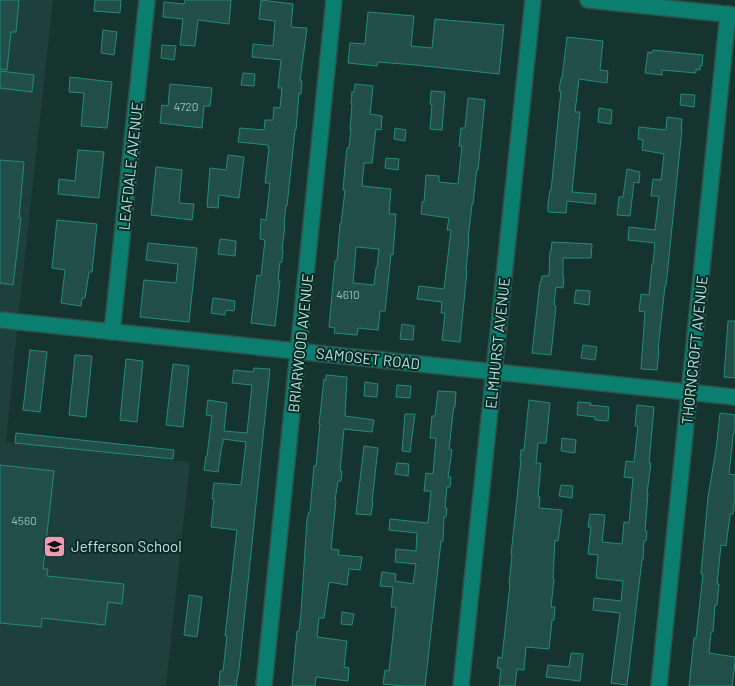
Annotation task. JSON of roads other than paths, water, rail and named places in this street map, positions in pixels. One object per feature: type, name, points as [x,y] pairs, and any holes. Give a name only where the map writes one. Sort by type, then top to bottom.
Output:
[{"type":"street","name":"LEAFDALE AVENUE","points":[[112,332],[147,0]]},
{"type":"street","name":"BRIARWOOD AVENUE","points":[[264,686],[334,0]]},
{"type":"street","name":"ELMHURST AVENUE","points":[[461,686],[533,0]]},
{"type":"street","points":[[588,0],[732,15]]},
{"type":"street","name":"THORNCROFT AVENUE","points":[[659,686],[732,15]]},
{"type":"street","name":"SAMOSET ROAD","points":[[0,320],[735,397]]},
{"type":"place","name":"Jefferson School","points":[[55,546]]}]
